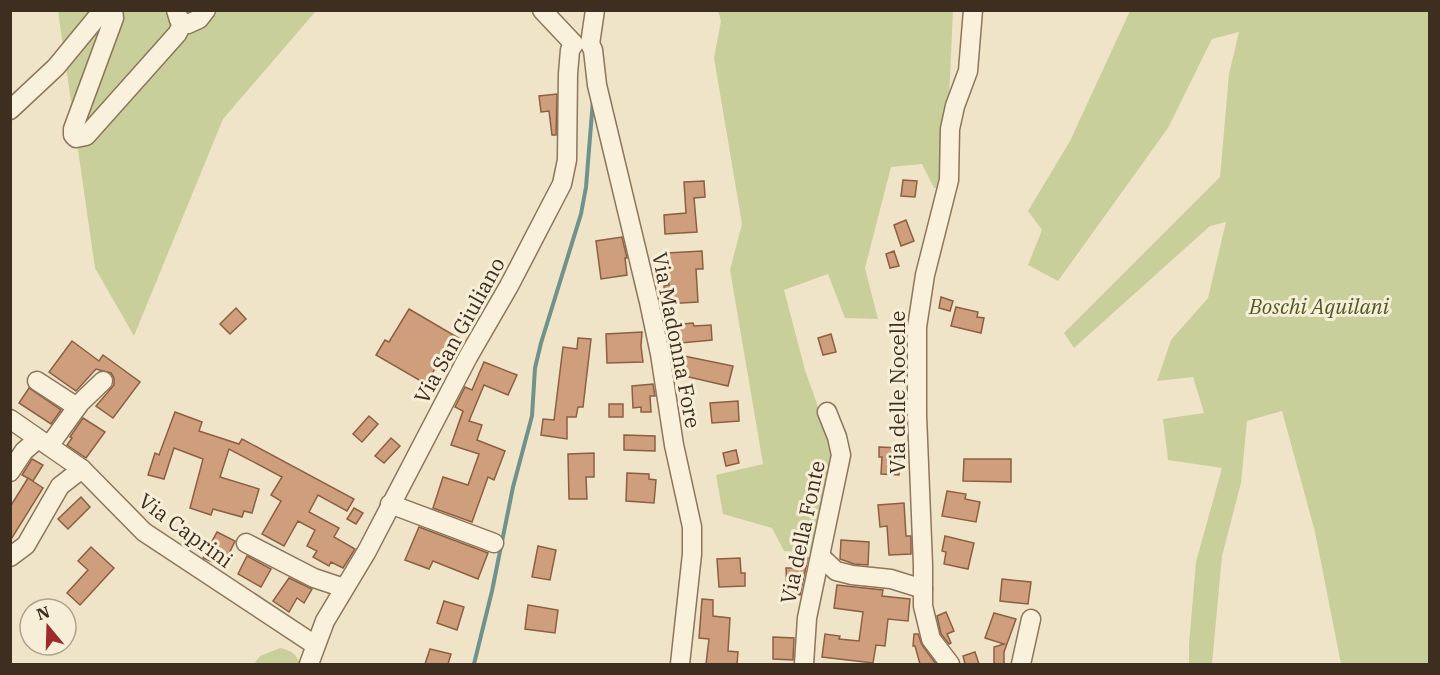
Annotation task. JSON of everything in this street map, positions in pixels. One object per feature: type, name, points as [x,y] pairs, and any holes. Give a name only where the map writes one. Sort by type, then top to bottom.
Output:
[{"type":"street","points":[[10,110],[56,67],[103,10]]},
{"type":"street","points":[[113,10],[114,18],[73,129],[73,135],[76,138],[86,136],[177,34],[179,17]]},
{"type":"street","points":[[179,17],[188,24],[195,22],[206,10]]},
{"type":"street","points":[[542,10],[582,44]]},
{"type":"street","name":"Via San Giuliano","points":[[309,664],[325,621],[367,551],[562,184],[567,160],[570,50],[582,44],[596,10]]},
{"type":"street","name":"Via delle Nocelle","points":[[950,664],[929,635],[924,615],[917,415],[917,315],[928,259],[949,180],[950,129],[955,106],[968,70],[973,10]]},
{"type":"street","name":"Via Madonna Fore","points":[[582,44],[593,50],[599,95],[654,326],[674,445],[692,527],[692,554],[680,664]]},
{"type":"street","points":[[37,381],[77,407]]},
{"type":"street","points":[[10,472],[24,451],[26,435],[77,407],[103,381]]},
{"type":"street","name":"Via della Fonte","points":[[804,664],[807,618],[841,455],[827,412]]},
{"type":"street","name":"Via Caprini","points":[[26,435],[82,469],[144,532],[315,645]]},
{"type":"street","points":[[10,557],[26,545],[60,486],[82,469]]},
{"type":"street","points":[[390,504],[494,543]]},
{"type":"street","points":[[246,543],[314,578],[344,588]]},
{"type":"street","points":[[821,557],[836,571],[891,579],[923,589]]},
{"type":"street","points":[[1021,664],[1031,619]]},
{"type":"green space","points":[[58,11],[316,11],[223,119],[134,336],[95,268]]},
{"type":"green space","points":[[718,11],[953,11],[945,189],[934,188],[922,164],[891,167],[865,268],[878,319],[845,318],[828,274],[784,290],[805,370],[833,449],[816,553],[784,551],[772,528],[723,514],[716,475],[763,464],[730,270],[742,224],[714,58],[721,21]]},
{"type":"green space","name":"Boschi Aquilani","points":[[1130,11],[1429,11],[1429,664],[1341,664],[1315,532],[1282,411],[1247,421],[1241,483],[1222,556],[1212,664],[1189,664],[1196,562],[1222,468],[1168,460],[1163,419],[1204,413],[1193,377],[1157,381],[1171,340],[1208,298],[1226,222],[1210,226],[1074,348],[1064,333],[1220,177],[1229,74],[1239,32],[1212,39],[1168,128],[1058,281],[1028,265],[1042,230],[1028,211],[1070,141]]},
{"type":"green space","points":[[280,648],[293,653],[300,664],[254,664],[260,656]]},
{"type":"building","points":[[557,94],[556,135],[552,135],[549,111],[541,112],[539,96]]},
{"type":"building","points":[[903,180],[917,181],[915,197],[901,196]]},
{"type":"building","points":[[704,181],[705,197],[694,198],[697,232],[665,234],[664,215],[686,213],[684,182]]},
{"type":"building","points":[[906,220],[914,241],[901,246],[894,225]]},
{"type":"building","points":[[622,237],[627,258],[625,258],[627,275],[601,279],[596,241]]},
{"type":"building","points":[[702,251],[703,269],[696,269],[698,302],[665,304],[664,286],[669,285],[667,253]]},
{"type":"building","points":[[894,251],[899,266],[890,268],[886,254]]},
{"type":"building","points":[[941,297],[953,301],[950,311],[939,308]]},
{"type":"building","points":[[956,307],[978,312],[977,317],[984,318],[981,333],[951,326]]},
{"type":"building","points":[[236,308],[246,319],[230,334],[220,324]]},
{"type":"building","points":[[409,309],[462,340],[450,360],[443,355],[426,384],[376,355],[385,340],[389,342]]},
{"type":"building","points":[[693,323],[694,326],[711,325],[712,340],[670,344],[669,325]]},
{"type":"building","points":[[642,332],[643,362],[607,363],[606,334]]},
{"type":"building","points":[[831,334],[836,352],[823,355],[818,338]]},
{"type":"building","points":[[578,338],[591,339],[583,407],[578,407],[576,417],[567,417],[567,439],[541,435],[543,419],[554,420],[563,347],[577,349]]},
{"type":"building","points":[[72,341],[99,361],[103,355],[140,382],[113,418],[96,406],[114,385],[111,373],[96,369],[76,391],[49,372]]},
{"type":"building","points":[[684,356],[733,366],[728,386],[680,375]]},
{"type":"building","points":[[484,362],[517,375],[508,395],[484,385],[469,421],[482,425],[477,440],[505,451],[494,480],[488,477],[472,522],[433,508],[443,477],[468,485],[479,454],[451,445],[463,411],[455,407],[465,387],[472,390]]},
{"type":"building","points":[[653,384],[655,396],[650,396],[651,412],[641,412],[641,407],[633,408],[632,386]]},
{"type":"building","points":[[29,388],[61,410],[51,424],[19,403]]},
{"type":"building","points":[[738,401],[739,421],[712,423],[710,403]]},
{"type":"building","points":[[609,404],[623,404],[623,417],[609,417]]},
{"type":"building","points":[[175,412],[202,422],[199,431],[239,444],[242,439],[354,499],[347,511],[318,495],[309,512],[339,528],[334,537],[355,549],[343,568],[331,562],[329,566],[313,557],[317,551],[307,546],[315,530],[298,521],[284,546],[262,534],[281,501],[271,495],[282,477],[229,449],[220,477],[259,489],[252,513],[244,511],[242,517],[213,509],[211,515],[190,508],[203,459],[174,448],[164,479],[148,475],[155,453],[159,455]]},
{"type":"building","points":[[369,416],[378,424],[362,442],[353,434]]},
{"type":"building","points":[[83,418],[105,432],[86,458],[67,445]]},
{"type":"building","points":[[624,435],[655,436],[655,451],[624,450]]},
{"type":"building","points":[[391,438],[400,446],[384,463],[375,456]]},
{"type":"building","points":[[879,447],[900,448],[899,475],[881,474],[882,457],[879,457]]},
{"type":"building","points":[[736,450],[739,463],[726,466],[723,453]]},
{"type":"building","points":[[594,453],[594,477],[586,477],[587,499],[569,499],[568,454]]},
{"type":"building","points":[[32,459],[43,465],[33,481],[22,475]]},
{"type":"building","points":[[964,459],[1011,459],[1011,482],[963,481]]},
{"type":"building","points":[[627,473],[649,474],[649,479],[656,480],[654,503],[626,501]]},
{"type":"building","points":[[28,478],[43,488],[10,541],[10,507]]},
{"type":"building","points":[[947,491],[966,494],[965,499],[980,502],[976,522],[942,516]]},
{"type":"building","points":[[81,497],[90,507],[68,529],[58,519]]},
{"type":"building","points":[[904,503],[906,536],[911,536],[911,554],[889,555],[887,526],[880,527],[878,505]]},
{"type":"building","points":[[354,508],[363,513],[356,524],[347,519]]},
{"type":"building","points":[[419,527],[488,553],[478,579],[433,561],[429,569],[405,560]]},
{"type":"building","points":[[217,532],[235,541],[223,566],[203,558]]},
{"type":"building","points":[[945,536],[974,543],[968,569],[944,564],[946,552],[942,551]]},
{"type":"building","points":[[841,540],[869,542],[868,565],[854,564],[840,559]]},
{"type":"building","points":[[538,546],[556,550],[550,580],[532,577]]},
{"type":"building","points":[[91,547],[114,568],[80,605],[78,597],[71,597],[67,593],[88,570],[78,561]]},
{"type":"building","points":[[247,556],[271,569],[261,587],[238,574]]},
{"type":"building","points":[[740,558],[741,573],[745,573],[745,586],[719,587],[717,559]]},
{"type":"building","points":[[799,558],[808,558],[800,595],[787,595],[786,568],[795,568],[795,565],[800,565]]},
{"type":"building","points":[[289,578],[312,589],[304,603],[297,598],[289,612],[273,601]]},
{"type":"building","points":[[1002,579],[1031,582],[1028,604],[1000,601]]},
{"type":"building","points":[[837,585],[883,590],[882,596],[910,599],[908,621],[888,619],[885,646],[876,645],[873,663],[822,657],[825,634],[840,636],[839,639],[859,641],[863,612],[834,608]]},
{"type":"building","points":[[702,599],[713,600],[713,616],[730,618],[728,651],[738,652],[737,664],[706,664],[709,639],[699,638]]},
{"type":"building","points":[[444,601],[464,607],[457,630],[437,623]]},
{"type":"building","points":[[528,605],[558,610],[555,633],[525,629]]},
{"type":"building","points":[[946,612],[954,631],[947,634],[951,643],[949,644],[941,634],[937,616]]},
{"type":"building","points":[[994,613],[1016,619],[1004,652],[1004,664],[994,664],[994,647],[1004,644],[985,638]]},
{"type":"building","points":[[914,634],[918,634],[922,645],[936,664],[920,664],[915,646],[913,646]]},
{"type":"building","points":[[773,637],[794,638],[793,660],[773,659]]},
{"type":"building","points":[[430,649],[451,654],[448,664],[425,664]]},
{"type":"building","points":[[975,652],[979,664],[965,664],[963,656]]},
{"type":"waterway","points":[[474,664],[492,591],[513,487],[532,416],[535,368],[581,214],[586,187],[593,100]]}]
